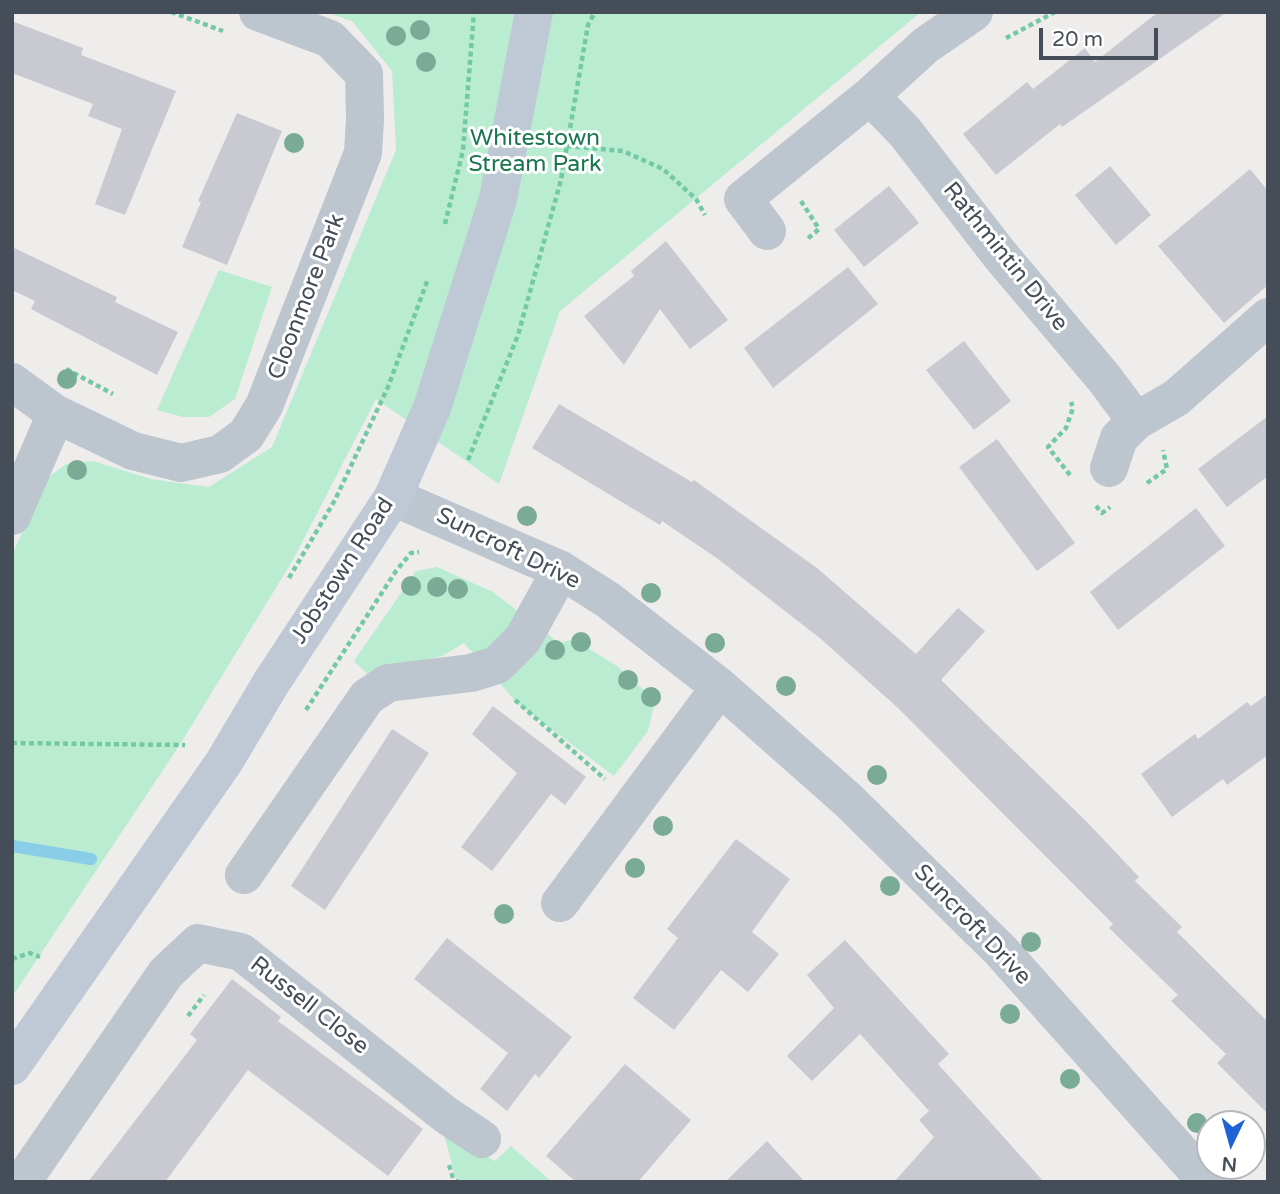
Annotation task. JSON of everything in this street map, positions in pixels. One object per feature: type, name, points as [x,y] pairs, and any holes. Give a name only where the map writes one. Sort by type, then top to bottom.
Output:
[{"type":"street","name":"Jobstown Road","points":[[12,1066],[224,762],[271,683],[393,497],[432,408],[498,199],[534,12]]},
{"type":"street","points":[[782,240],[744,199],[870,96],[926,45],[974,12]]},
{"type":"street","name":"Cloonmore Park","points":[[12,383],[57,414],[133,451],[181,463],[220,454],[246,435],[264,406],[363,153],[365,120],[363,75],[330,39],[244,23]]},
{"type":"street","name":"Rathmintin Drive","points":[[870,96],[905,132],[1000,255],[1148,431]]},
{"type":"street","points":[[1102,484],[1119,438],[1148,431],[1176,398],[1268,317]]},
{"type":"street","points":[[12,516],[57,414]]},
{"type":"street","name":"Suncroft Drive","points":[[393,497],[561,570],[607,600],[720,687],[849,802],[1001,951],[1207,1182]]},
{"type":"street","points":[[244,875],[367,697],[388,683],[471,673],[497,665],[523,639],[561,570]]},
{"type":"street","points":[[561,903],[720,687]]},
{"type":"street","name":"Russell Close","points":[[22,1182],[166,973],[198,943],[241,951],[446,1115],[482,1139]]},
{"type":"path","points":[[171,12],[244,23]]},
{"type":"path","points":[[443,234],[463,150],[474,12]]},
{"type":"path","points":[[468,460],[518,335],[561,180],[588,26],[595,12]]},
{"type":"path","points":[[1003,39],[1055,12]]},
{"type":"path","points":[[566,146],[624,151],[663,169],[696,199],[712,223]]},
{"type":"path","points":[[782,240],[819,229],[797,195]]},
{"type":"path","points":[[287,582],[335,500],[388,387],[431,271]]},
{"type":"path","points":[[54,362],[116,396]]},
{"type":"path","points":[[1068,396],[1073,408],[1066,428],[1048,447],[1102,484],[1102,513],[1091,500]]},
{"type":"path","points":[[1142,486],[1167,469],[1148,431]]},
{"type":"path","points":[[509,694],[616,788]]},
{"type":"path","points":[[178,756],[192,737]]},
{"type":"path","points":[[12,743],[185,745]]},
{"type":"path","points":[[12,959],[30,953],[47,960]]},
{"type":"path","points":[[181,1026],[206,993]]},
{"type":"path","points":[[447,1156],[453,1178],[458,1182]]},
{"type":"green space","name":"Whitestown Stream Park","points":[[325,12],[921,12],[560,311],[499,484],[376,399],[293,560],[179,746],[12,997],[12,555],[45,480],[66,464],[93,461],[151,479],[209,487],[272,447],[396,150],[392,71],[352,21]]},
{"type":"green space","points":[[219,270],[272,287],[235,399],[209,417],[183,417],[157,410]]},
{"type":"green space","points":[[437,567],[493,592],[559,643],[570,640],[586,647],[617,666],[647,693],[654,705],[648,731],[614,776],[517,703],[464,643],[442,656],[368,675],[354,661],[416,571]]},
{"type":"green space","points":[[444,1134],[495,1161],[511,1146],[552,1182],[463,1182],[455,1176]]},
{"type":"building","points":[[1158,12],[1227,12],[1062,127],[1060,124],[996,175],[963,134],[1027,82],[1033,89],[1085,48],[1095,62]]},
{"type":"building","points":[[12,21],[83,48],[81,55],[176,91],[125,215],[95,204],[122,129],[88,116],[93,104],[12,73]]},
{"type":"building","points":[[237,113],[282,131],[227,265],[182,247],[201,202],[198,201]]},
{"type":"building","points":[[1110,166],[1151,215],[1116,245],[1075,195]]},
{"type":"building","points":[[1250,169],[1268,191],[1268,285],[1224,323],[1158,246]]},
{"type":"building","points":[[889,186],[919,223],[864,267],[834,230]]},
{"type":"building","points":[[666,241],[728,320],[690,349],[660,309],[624,365],[584,316],[634,276],[631,271]]},
{"type":"building","points":[[12,247],[117,297],[115,302],[178,332],[157,375],[31,309],[35,301],[12,290]]},
{"type":"building","points":[[848,267],[878,304],[773,388],[744,348]]},
{"type":"building","points":[[964,341],[1011,401],[974,430],[926,370]]},
{"type":"building","points":[[559,404],[692,482],[694,480],[817,568],[916,654],[958,608],[985,631],[941,680],[1087,822],[1139,877],[1135,881],[1182,927],[1177,932],[1268,1022],[1268,1114],[1217,1063],[1226,1054],[1171,1001],[1178,995],[1109,928],[1113,924],[899,709],[821,639],[718,559],[662,521],[660,525],[532,448]]},
{"type":"building","points":[[1268,416],[1268,476],[1227,507],[1198,469]]},
{"type":"building","points":[[997,439],[1075,543],[1037,571],[959,467]]},
{"type":"building","points":[[1196,508],[1225,546],[1118,630],[1090,592]]},
{"type":"building","points":[[1268,694],[1268,755],[1227,785],[1223,779],[1172,817],[1141,774],[1195,734],[1198,739],[1247,702],[1251,706]]},
{"type":"building","points":[[493,706],[586,777],[565,805],[551,794],[492,871],[461,847],[517,773],[472,734]]},
{"type":"building","points":[[392,729],[429,753],[325,910],[291,886]]},
{"type":"building","points":[[736,839],[790,879],[752,932],[779,954],[748,992],[721,970],[674,1030],[633,998],[678,938],[667,929]]},
{"type":"building","points":[[447,938],[572,1037],[539,1078],[535,1074],[507,1111],[480,1089],[508,1053],[414,979]]},
{"type":"building","points":[[845,940],[949,1054],[938,1064],[1044,1182],[894,1182],[934,1137],[919,1120],[929,1111],[860,1034],[812,1081],[787,1056],[834,1008],[807,975]]},
{"type":"building","points":[[232,979],[281,1017],[278,1021],[423,1129],[388,1176],[248,1070],[165,1182],[88,1182],[197,1040],[190,1034]]},
{"type":"building","points":[[625,1064],[691,1120],[638,1182],[576,1182],[546,1156]]},
{"type":"building","points":[[767,1141],[805,1182],[725,1182]]},
{"type":"waterway","points":[[12,846],[91,859]]}]
